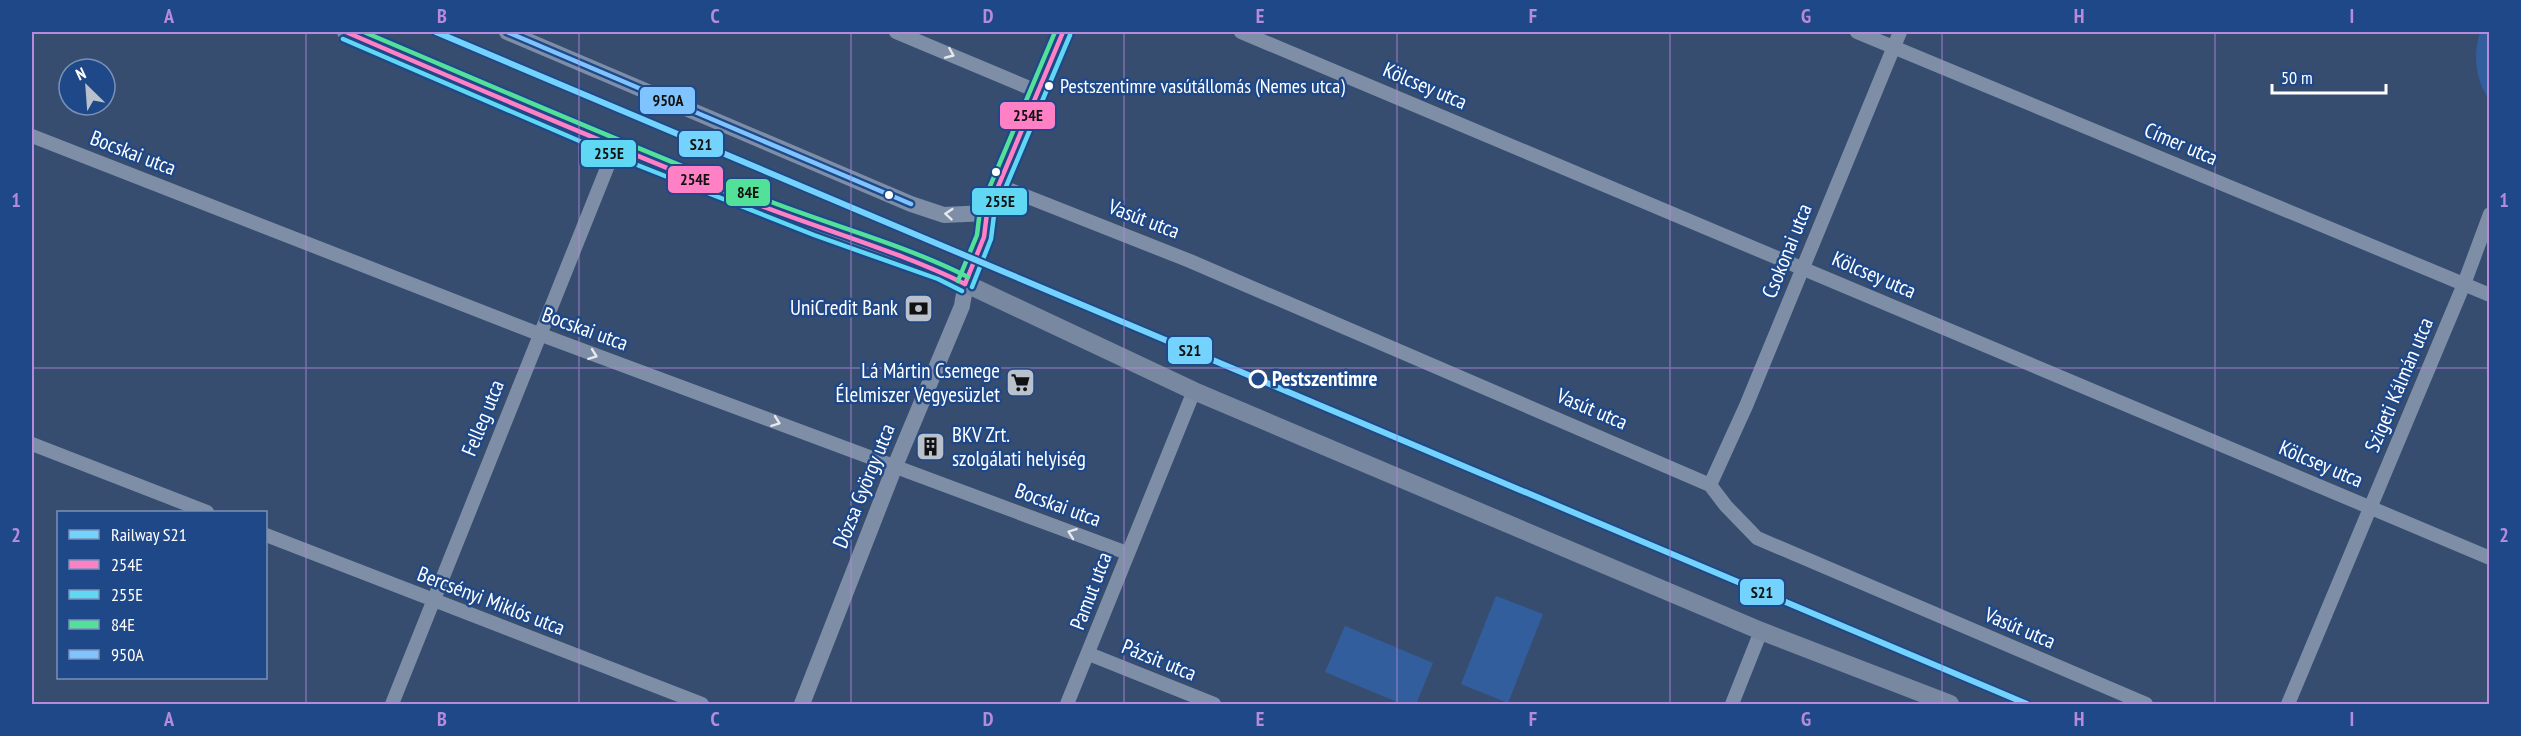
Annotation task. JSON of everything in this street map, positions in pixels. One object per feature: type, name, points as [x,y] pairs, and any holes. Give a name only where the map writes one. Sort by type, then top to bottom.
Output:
[{"type":"main road","points":[[346,32],[615,148],[817,228],[941,272],[1194,391],[1761,631],[1950,705]]},
{"type":"street","points":[[507,32],[911,204],[944,215],[987,213]]},
{"type":"street","points":[[896,32],[1039,92]]},
{"type":"street","name":"Dózsa György utca","points":[[802,705],[895,466],[962,306],[964,284],[984,237],[987,213],[1063,32]]},
{"type":"street","name":"Kölcsey utca","points":[[1240,32],[2490,558]]},
{"type":"street","name":"Címer utca","points":[[1857,32],[2490,295]]},
{"type":"street","name":"Csokonai utca","points":[[1710,485],[1900,32]]},
{"type":"street","name":"Bocskai utca","points":[[32,136],[539,334],[1127,553]]},
{"type":"street","name":"Felleg utca","points":[[392,705],[615,148]]},
{"type":"street","name":"Vasút utca","points":[[1000,186],[1200,265],[1710,485],[1756,538],[2146,705]]},
{"type":"street","name":"Szigeti Kálmán utca","points":[[2288,705],[2464,284],[2490,214]]},
{"type":"street","name":"Pamut utca","points":[[1067,705],[1194,391]]},
{"type":"street","points":[[32,444],[202,511]]},
{"type":"street","name":"Bercsényi Miklós utca","points":[[267,535],[702,705]]},
{"type":"street","points":[[1732,705],[1761,631]]},
{"type":"street","name":"Pázsit utca","points":[[1089,654],[1214,705]]},
{"type":"shaded area","points":[[2480,32],[2489,32],[2489,99],[2478,75],[2476,49]]},
{"type":"shaded area","points":[[1496,596],[1543,614],[1508,703],[1461,684]]},
{"type":"shaded area","points":[[1345,626],[1433,663],[1416,704],[1402,704],[1325,672]]},
{"type":"rail line","name":"S21","points":[[436,32],[2027,704]]},
{"type":"transit line","name":"254E","points":[[346,32],[698,181],[913,261],[965,284]]},
{"type":"transit line","name":"84E","points":[[364,32],[711,178],[918,255],[968,277]]},
{"type":"transit line","name":"950A","points":[[507,32],[911,204]]},
{"type":"transit line","name":"84E","points":[[958,281],[977,235],[980,210],[1055,32]]},
{"type":"transit line","name":"254E","points":[[965,284],[984,237],[987,213],[1063,32]]},
{"type":"transit line","name":"255E","points":[[972,287],[991,239],[994,215],[1070,35]]},
{"type":"transit line","name":"255E","points":[[343,39],[612,155],[814,235],[938,279],[962,291]]},
{"type":"place","name":"Pestszentimre vasútállomás (Nemes utca)","points":[[1049,86]]},
{"type":"place","name":"UniCredit Bank","points":[[919,308]]},
{"type":"place","name":"Pestszentimre","points":[[1258,379]]},
{"type":"place","name":"Lá Mártin Csemege Élelmiszer Vegyesüzlet","points":[[1021,383]]},
{"type":"place","name":"BKV Zrt. szolgálati helyiség","points":[[931,447]]}]
